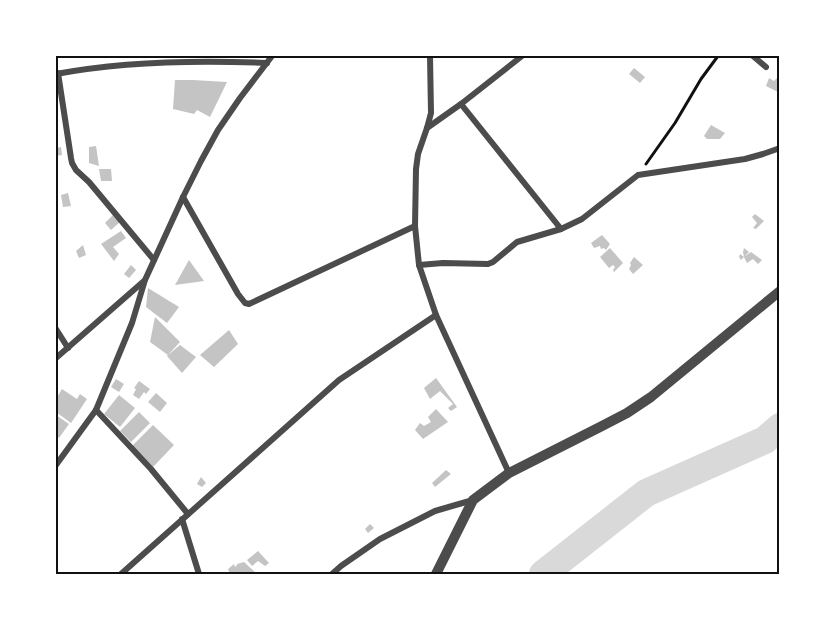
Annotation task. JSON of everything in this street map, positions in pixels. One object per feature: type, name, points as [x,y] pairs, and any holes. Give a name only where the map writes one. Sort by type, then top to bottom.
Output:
[{"type":"street","points":[[56,465],[96,410],[132,323],[145,280],[183,197],[218,130],[272,56]]},
{"type":"street","points":[[430,56],[431,113],[418,154],[415,196],[419,265],[436,315],[510,473]]},
{"type":"street","points":[[427,128],[522,56]]},
{"type":"street","points":[[753,56],[766,67]]},
{"type":"street","points":[[154,260],[74,166],[57,74],[177,58],[267,63]]},
{"type":"street","points":[[461,104],[561,229]]},
{"type":"street","points":[[419,265],[488,264],[517,242],[561,229],[582,219],[638,175],[745,159],[780,148]]},
{"type":"street","points":[[183,197],[238,294],[245,303],[249,304],[415,226]]},
{"type":"street","points":[[56,358],[145,280]]},
{"type":"street","points":[[332,574],[389,535],[435,511],[472,500],[510,473],[627,413],[651,397],[780,291]]},
{"type":"street","points":[[121,574],[339,380],[436,315]]},
{"type":"street","points":[[56,329],[68,348]]},
{"type":"street","points":[[96,410],[151,469],[185,516],[199,574]]},
{"type":"street","points":[[436,574],[472,500]]},
{"type":"path","points":[[638,175],[718,56]]},
{"type":"building","points":[[634,68],[645,77],[640,83],[629,74]]},
{"type":"building","points":[[778,77],[780,88],[778,92],[766,86],[769,78],[774,81]]},
{"type":"building","points":[[175,80],[227,82],[210,117],[197,110],[194,114],[173,109]]},
{"type":"building","points":[[711,125],[725,133],[720,139],[707,139],[704,136]]},
{"type":"building","points":[[96,146],[99,166],[89,163],[89,147]]},
{"type":"building","points":[[61,147],[62,155],[56,156],[56,148]]},
{"type":"building","points":[[99,169],[111,169],[112,181],[101,181]]},
{"type":"building","points":[[68,193],[71,206],[63,207],[61,195]]},
{"type":"building","points":[[755,214],[764,221],[756,229],[753,228],[757,223],[752,217]]},
{"type":"building","points":[[113,215],[120,222],[111,230],[105,223]]},
{"type":"building","points":[[121,231],[126,238],[113,247],[119,254],[114,261],[101,244]]},
{"type":"building","points":[[602,235],[610,244],[606,250],[601,249],[600,246],[594,248],[591,243]]},
{"type":"building","points":[[83,245],[86,255],[79,258],[76,251]]},
{"type":"building","points":[[610,248],[623,263],[614,272],[615,267],[613,265],[609,268],[600,257]]},
{"type":"building","points":[[744,248],[749,252],[744,257],[743,252]]},
{"type":"building","points":[[751,252],[762,260],[758,264],[753,259],[747,263],[744,257]]},
{"type":"building","points":[[634,257],[643,265],[633,274],[629,269]]},
{"type":"building","points":[[189,260],[204,281],[175,285]]},
{"type":"building","points":[[131,265],[136,270],[129,278],[124,274]]},
{"type":"building","points":[[148,288],[179,307],[167,323],[146,307]]},
{"type":"building","points":[[155,317],[180,342],[168,355],[150,342]]},
{"type":"building","points":[[229,330],[238,344],[214,367],[200,355]]},
{"type":"building","points":[[180,345],[196,357],[182,373],[167,356]]},
{"type":"building","points":[[436,378],[457,407],[451,411],[448,408],[453,404],[440,391],[430,399],[424,388]]},
{"type":"building","points":[[116,379],[124,384],[119,392],[111,387]]},
{"type":"building","points":[[139,381],[150,389],[146,394],[144,392],[139,399],[133,395],[136,389],[134,388]]},
{"type":"building","points":[[62,389],[77,399],[80,394],[87,399],[71,423],[56,412],[56,399]]},
{"type":"building","points":[[156,393],[167,403],[160,412],[148,402]]},
{"type":"building","points":[[119,395],[135,408],[120,427],[104,414]]},
{"type":"building","points":[[436,409],[448,422],[423,439],[415,430],[420,423],[424,426],[431,422],[428,417]]},
{"type":"building","points":[[139,412],[150,423],[131,442],[120,431]]},
{"type":"building","points":[[56,415],[69,424],[59,438],[56,435]]},
{"type":"building","points":[[153,425],[174,445],[153,467],[132,446]]},
{"type":"building","points":[[446,470],[451,474],[435,487],[432,483]]},
{"type":"building","points":[[201,477],[206,483],[202,487],[197,484]]},
{"type":"building","points":[[370,524],[374,528],[368,533],[365,529]]},
{"type":"building","points":[[258,551],[269,563],[265,566],[258,561],[252,566],[247,560]]},
{"type":"building","points":[[244,562],[257,574],[230,574],[228,569],[234,564],[235,567]]},
{"type":"waterway","points":[[543,574],[646,493],[765,440],[780,427]]}]
